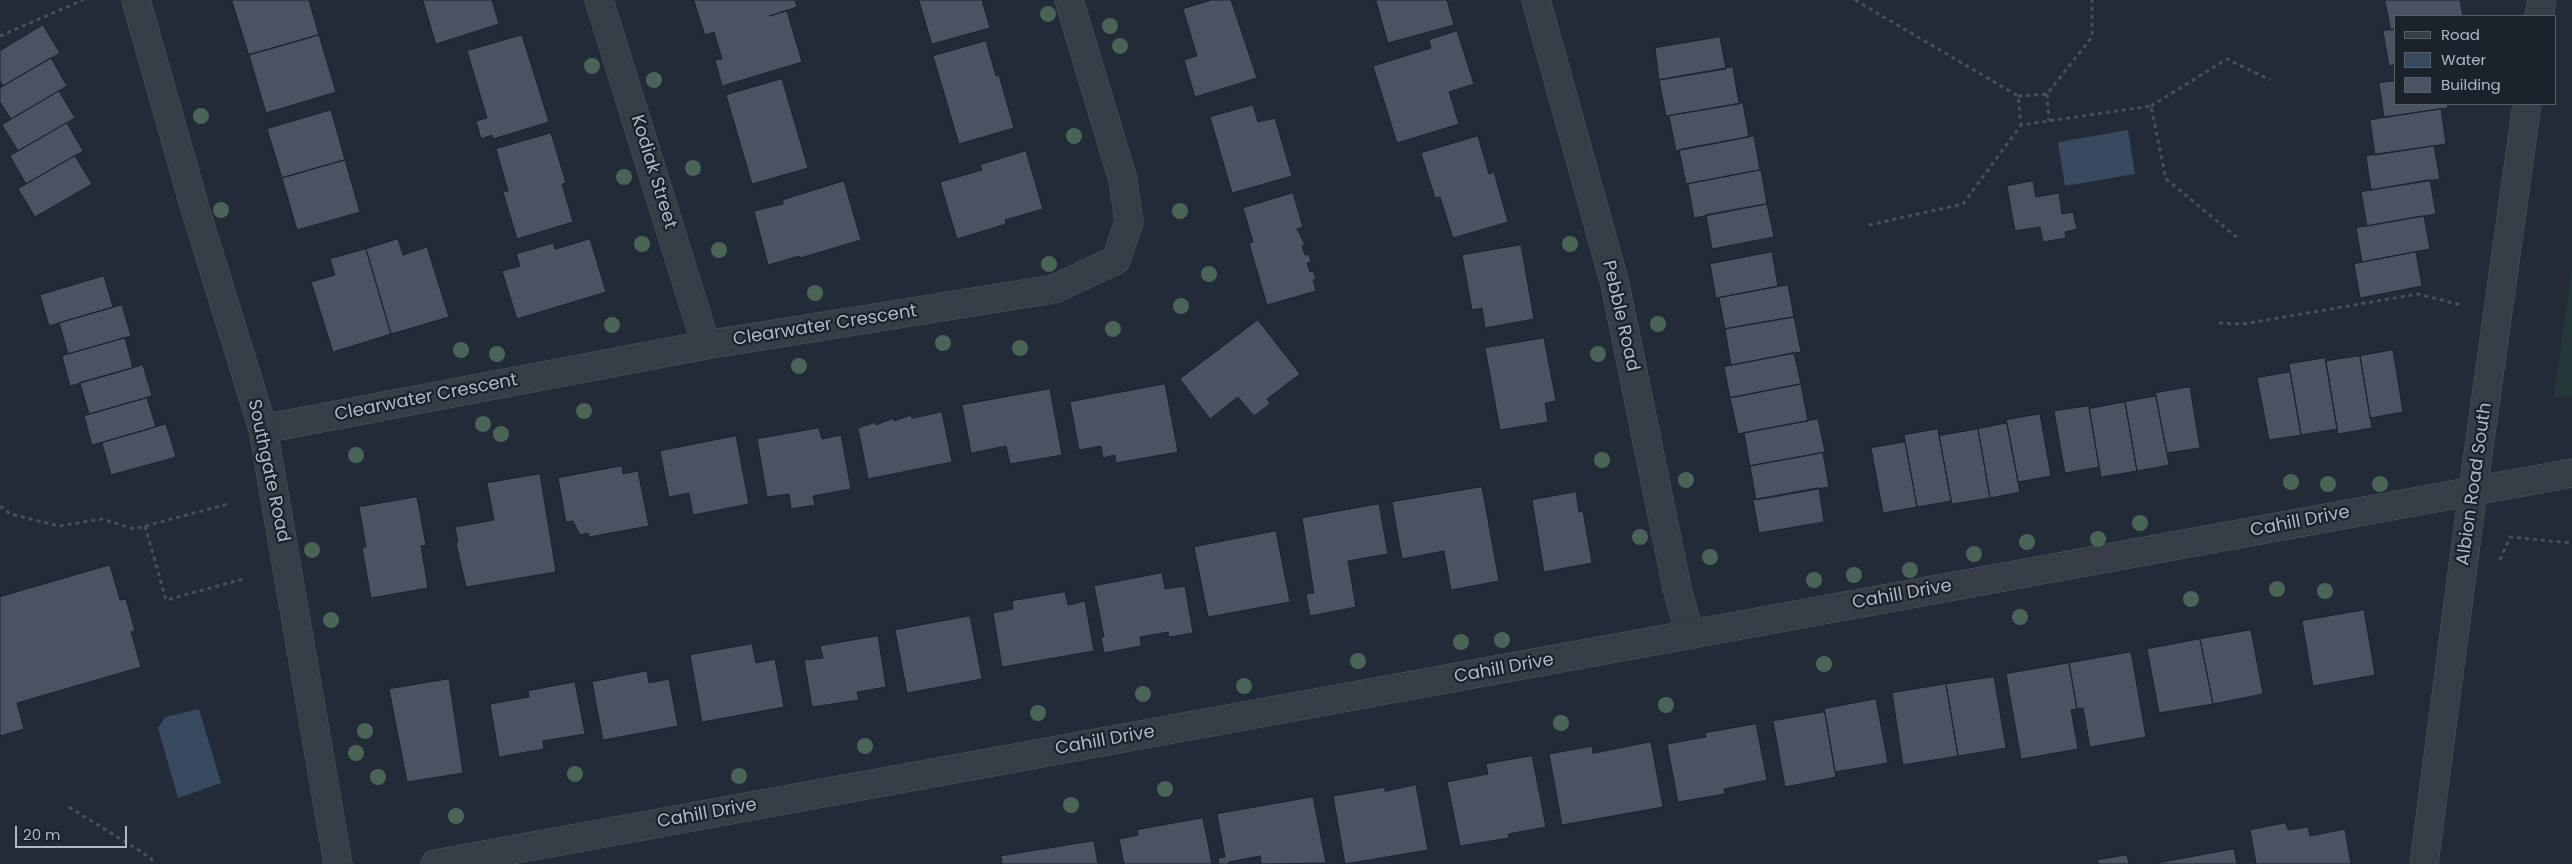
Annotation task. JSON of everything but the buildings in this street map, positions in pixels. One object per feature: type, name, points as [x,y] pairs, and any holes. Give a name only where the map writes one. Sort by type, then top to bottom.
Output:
[{"type":"street","name":"Southgate Road","points":[[136,0],[194,205],[263,429],[338,864]]},
{"type":"street","name":"Kodiak Street","points":[[599,0],[706,345]]},
{"type":"street","name":"Clearwater Crescent","points":[[263,429],[706,345],[1054,290],[1116,260],[1129,222],[1123,180],[1069,0]]},
{"type":"street","name":"Pebble Road","points":[[1536,0],[1615,284],[1677,588],[1690,635]]},
{"type":"street","points":[[2540,15],[2542,0]]},
{"type":"street","name":"Albion Road South","points":[[2424,864],[2473,490],[2527,105]]},
{"type":"street","name":"Cahill Drive","points":[[435,864],[2572,472]]},
{"type":"path","points":[[0,36],[83,0]]},
{"type":"path","points":[[1855,0],[2018,96],[2047,94]]},
{"type":"path","points":[[2049,121],[2047,94],[2092,37],[2092,0]]},
{"type":"path","points":[[2021,126],[2151,106],[2227,59],[2270,80]]},
{"type":"path","points":[[1869,224],[1963,204],[2021,126],[2018,96]]},
{"type":"path","points":[[2151,106],[2166,179],[2240,240]]},
{"type":"path","points":[[2218,323],[2243,324],[2418,294],[2461,305]]},
{"type":"path","points":[[0,506],[10,514],[59,526],[102,519],[134,529],[228,504]]},
{"type":"path","points":[[145,526],[166,600],[243,579]]},
{"type":"path","points":[[2499,567],[2500,558],[2510,538],[2572,542]]},
{"type":"path","points":[[69,807],[151,858],[153,864]]},
{"type":"shaded area","points":[[2572,267],[2572,397],[2554,397]]},
{"type":"water","points":[[2128,130],[2135,174],[2065,186],[2058,142]]},
{"type":"water","points":[[199,709],[221,783],[178,798],[158,728],[165,717]]}]
